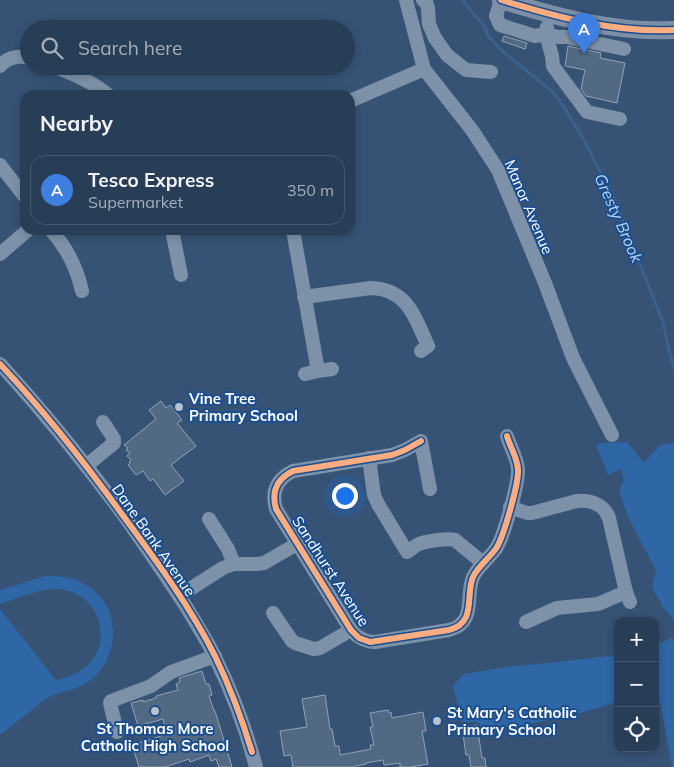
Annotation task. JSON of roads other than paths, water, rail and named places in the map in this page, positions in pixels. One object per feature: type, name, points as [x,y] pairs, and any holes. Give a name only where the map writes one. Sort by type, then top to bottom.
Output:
[{"type":"main road","points":[[501,0],[582,22],[638,30],[674,30]]},
{"type":"street","name":"Manor Avenue","points":[[406,0],[424,69],[472,130],[498,170],[573,358],[612,435]]},
{"type":"street","points":[[423,0],[426,2],[429,24],[435,38],[447,55],[466,70],[491,72]]},
{"type":"street","points":[[501,0],[496,16],[500,25],[535,36],[546,34],[567,37],[624,49]]},
{"type":"street","points":[[550,14],[546,34],[553,66],[587,112],[620,119]]},
{"type":"street","points":[[0,66],[8,59],[20,56]]},
{"type":"street","points":[[355,98],[424,69]]},
{"type":"street","points":[[74,75],[102,90]]},
{"type":"street","points":[[0,165],[20,191]]},
{"type":"street","points":[[0,254],[22,235]]},
{"type":"street","points":[[56,235],[70,255],[80,280],[82,292]]},
{"type":"street","points":[[173,235],[180,275]]},
{"type":"street","points":[[294,235],[304,297],[312,372],[332,369]]},
{"type":"street","points":[[304,297],[372,288],[390,291],[397,294],[409,306],[428,347]]},
{"type":"street","name":"Dane Bank Avenue","points":[[0,364],[35,403],[86,466],[142,540],[179,596],[214,656],[238,709],[256,767]]},
{"type":"street","points":[[86,466],[114,443],[114,438],[103,422]]},
{"type":"street","name":"Sandhurst Avenue","points":[[430,489],[421,441],[398,453],[293,471],[283,477],[276,487],[274,502],[276,509],[351,630],[360,638],[370,642],[454,629],[461,624],[469,607],[471,582],[502,537],[517,479],[517,462],[507,436]]},
{"type":"street","points":[[369,458],[374,494],[408,558],[418,544],[450,538],[483,563]]},
{"type":"street","points":[[510,507],[532,513],[577,501],[584,501],[596,504],[605,510],[609,518],[628,597],[598,604],[558,608],[526,622]]},
{"type":"street","points":[[209,519],[228,549],[234,564]]},
{"type":"street","points":[[179,596],[223,568],[234,564],[264,563],[298,544]]},
{"type":"street","points":[[273,612],[292,641],[314,649],[326,645],[351,630]]},
{"type":"street","points":[[117,732],[111,701],[151,686],[171,672],[214,656]]},
{"type":"waterway","name":"Gresty Brook","points":[[463,0],[482,22],[489,37],[501,50],[553,92],[586,144],[615,201],[663,322],[674,368]]},
{"type":"place","name":"Tesco Express","points":[[584,54]]},
{"type":"place","name":"Vine Tree Primary School","points":[[179,407]]},
{"type":"place","name":"St Thomas More Catholic High School","points":[[155,711]]},
{"type":"place","name":"St Mary's Catholic Primary School","points":[[437,721]]}]
